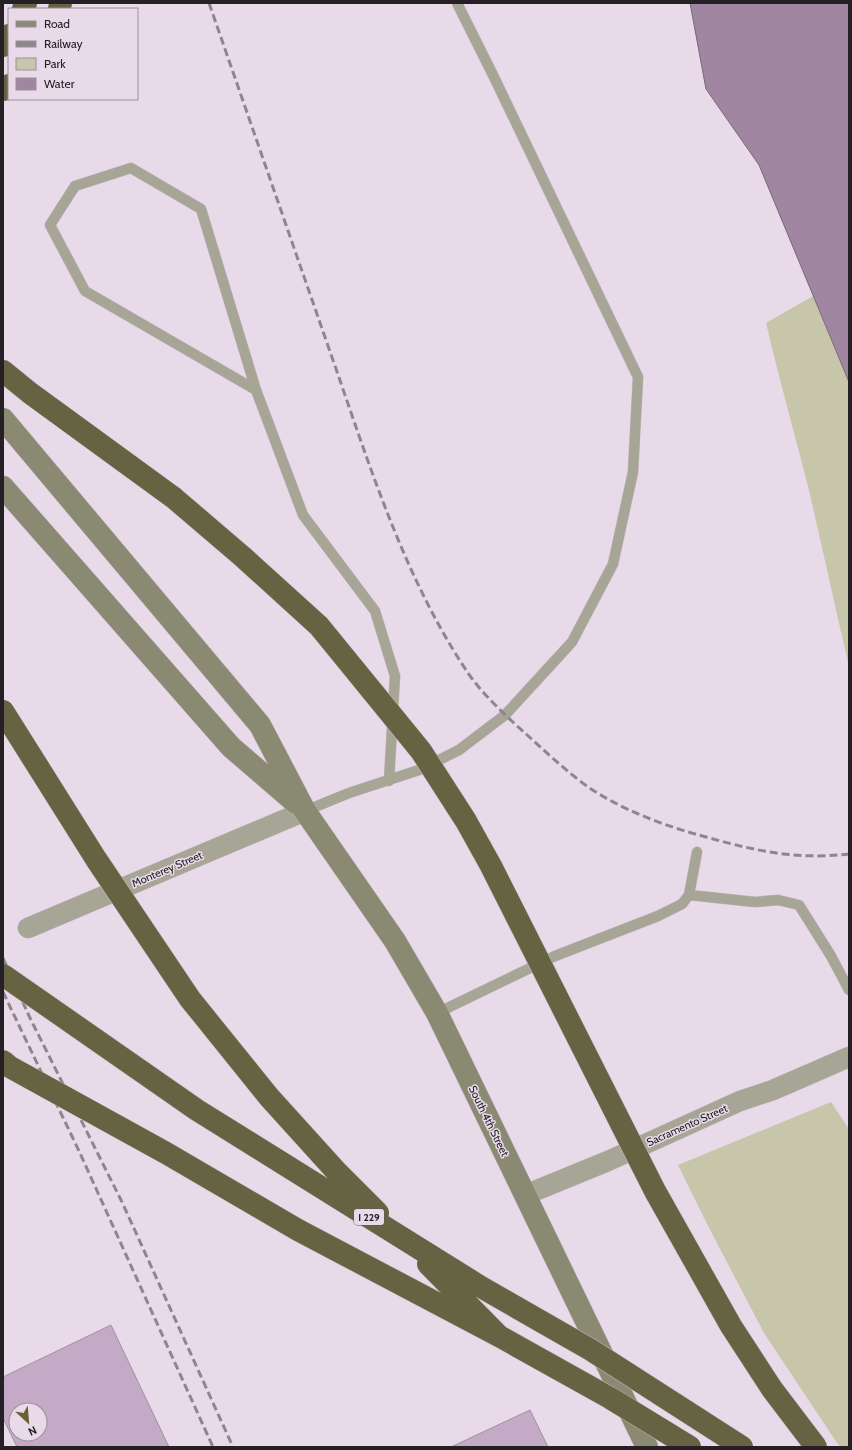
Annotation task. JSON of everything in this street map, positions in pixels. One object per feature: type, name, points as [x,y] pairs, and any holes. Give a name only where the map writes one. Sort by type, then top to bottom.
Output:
[{"type":"highway","points":[[3,46],[8,37]]},
{"type":"highway","points":[[3,370],[30,393],[174,498],[243,557],[319,626],[421,751],[466,821],[491,866],[655,1190],[731,1326],[772,1389],[816,1447]]},
{"type":"highway","points":[[3,711],[96,859],[195,1005],[274,1103],[336,1171],[499,1336]]},
{"type":"highway","name":"I 229","points":[[3,976],[197,1110],[481,1287],[591,1350],[742,1447]]},
{"type":"highway","points":[[3,1061],[10,1067],[166,1153],[298,1230],[499,1336],[610,1398],[690,1447]]},
{"type":"main road","points":[[3,419],[260,725],[305,811]]},
{"type":"main road","points":[[3,487],[231,747],[305,811]]},
{"type":"main road","name":"South 4th Street","points":[[305,811],[396,941],[437,1013],[647,1447]]},
{"type":"street","name":"Monterey Street","points":[[28,928],[305,811]]},
{"type":"street","name":"Sacramento Street","points":[[525,1195],[608,1161],[740,1102],[773,1090],[849,1058]]},
{"type":"lane","points":[[305,811],[419,770],[459,750],[505,715],[572,642],[613,564],[633,472],[638,377],[457,3]]},
{"type":"lane","points":[[256,390],[85,291],[50,225],[75,186],[131,168],[201,209],[256,390],[303,515],[375,611],[395,676],[389,781]]},
{"type":"lane","points":[[437,1013],[555,956],[658,916],[682,904],[689,895],[697,852]]},
{"type":"lane","points":[[689,895],[755,902],[778,900],[799,905],[831,956],[849,990]]},
{"type":"green space","points":[[813,296],[849,382],[849,667],[809,490],[766,323]]},
{"type":"green space","points":[[831,1102],[849,1129],[849,1447],[841,1447],[837,1443],[764,1333],[678,1165]]},
{"type":"water","points":[[690,3],[849,3],[849,382],[759,165],[706,89]]},
{"type":"building","points":[[111,1325],[169,1447],[17,1447],[15,1442],[48,1442],[48,1402],[8,1402],[8,1428],[3,1418],[3,1377]]},
{"type":"building","points":[[530,1410],[548,1447],[451,1447]]},
{"type":"railway","points":[[209,3],[376,484],[407,561],[425,598],[444,635],[472,679],[502,712],[588,787],[602,796],[645,817],[691,833],[759,850],[811,856],[849,854]]},
{"type":"railway","points":[[3,958],[30,1018],[122,1202],[233,1447]]},
{"type":"railway","points":[[3,992],[79,1151],[213,1447]]}]
